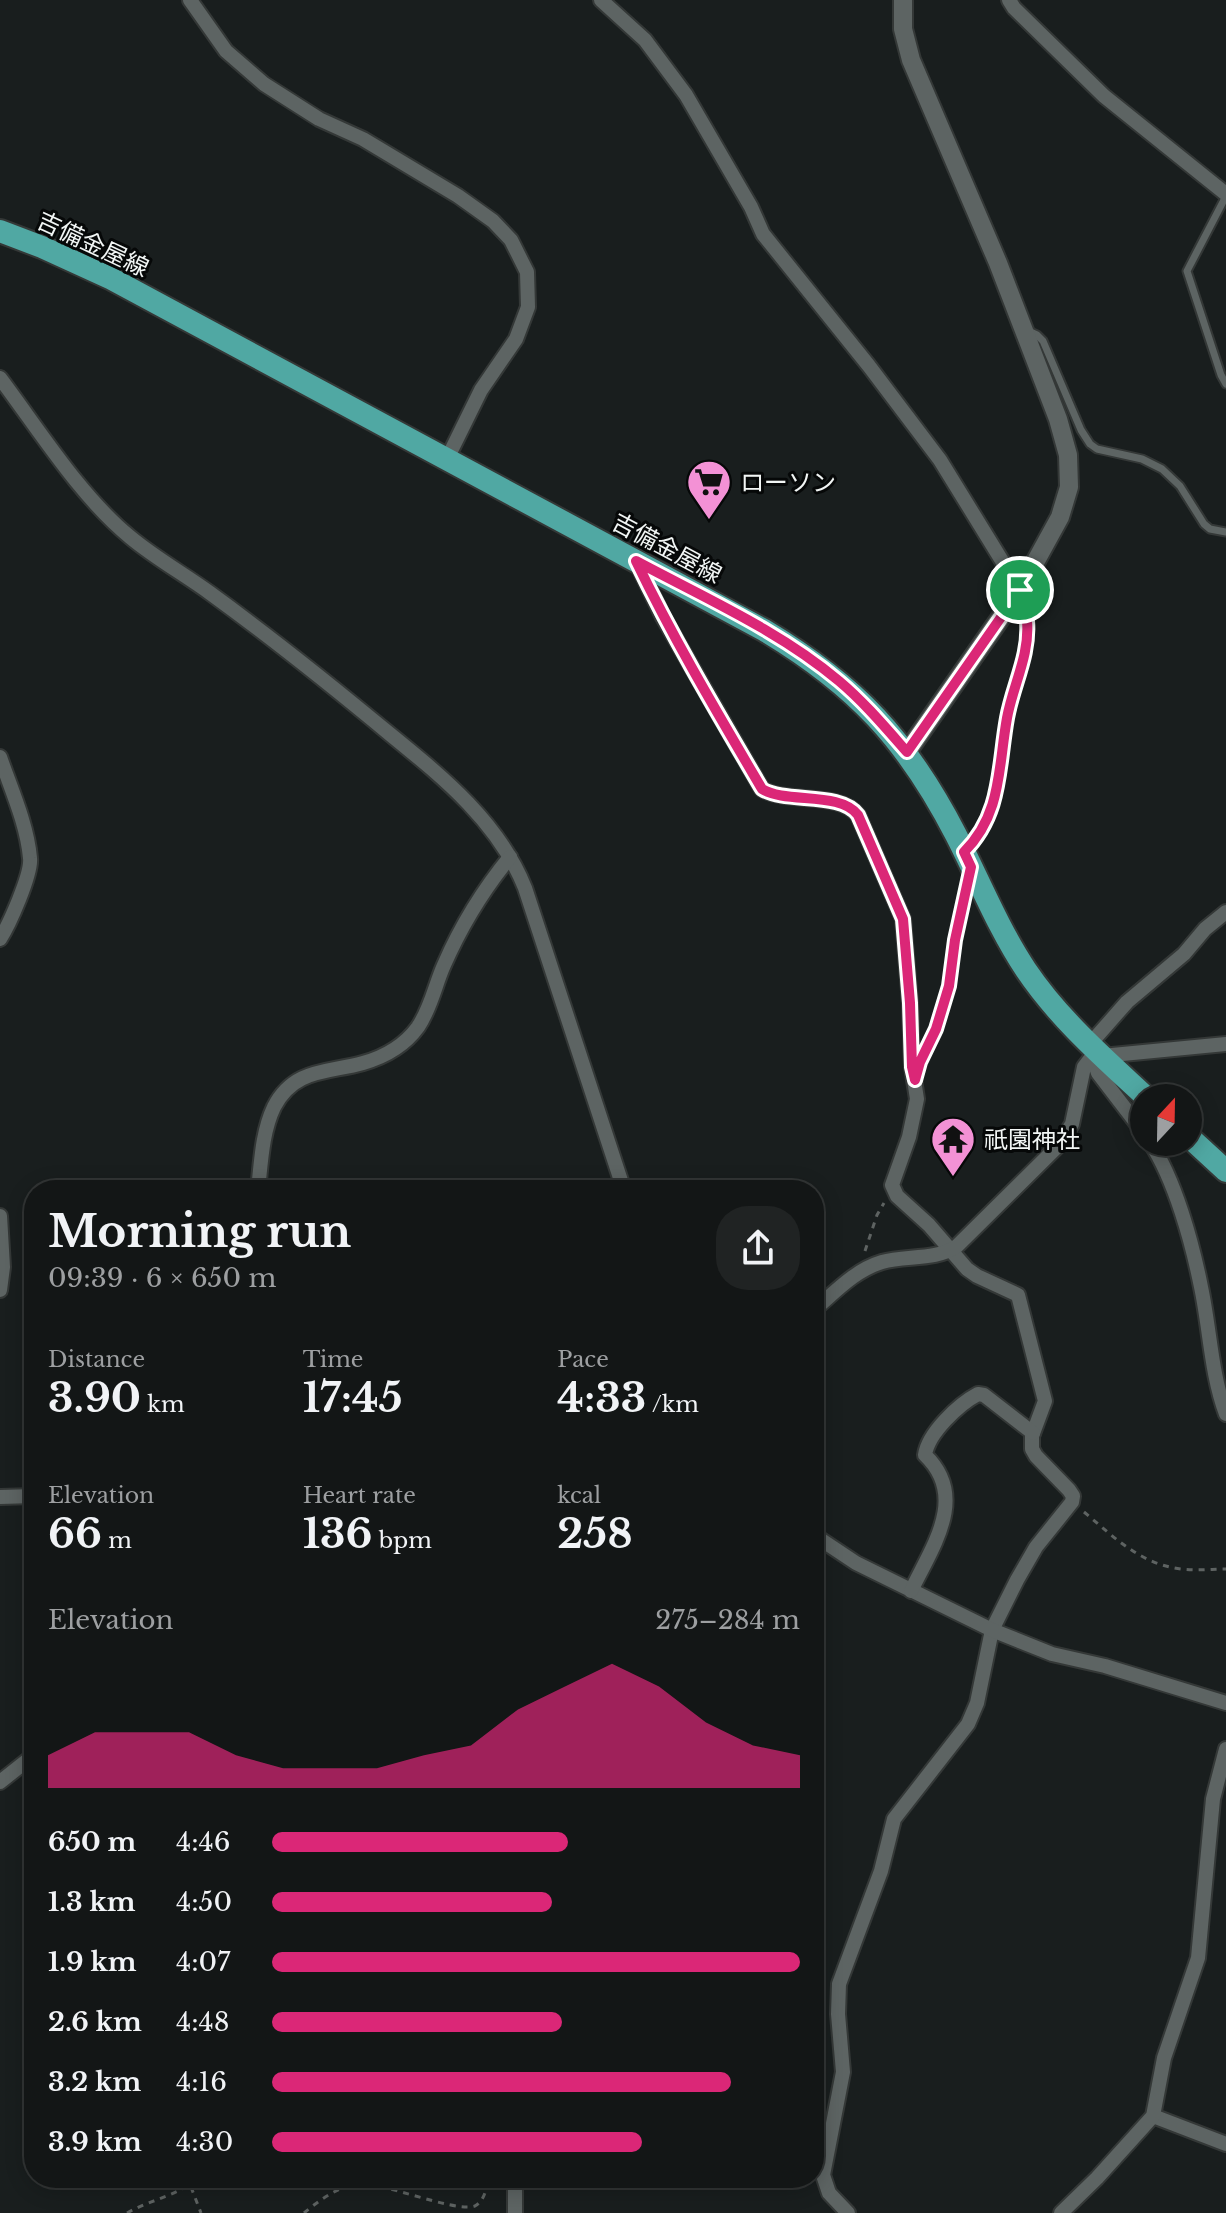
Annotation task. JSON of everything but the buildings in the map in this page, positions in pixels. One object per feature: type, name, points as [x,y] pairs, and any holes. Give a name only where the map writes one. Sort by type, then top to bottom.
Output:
[{"type":"main road","name":"吉備金屋線","points":[[0,231],[112,279],[764,630],[815,662],[858,699],[907,752],[934,795],[1025,969],[1050,1002],[1095,1051],[1132,1084]]},
{"type":"main road","points":[[1202,1149],[1226,1171]]},
{"type":"street","points":[[190,0],[226,51],[264,84],[319,119],[363,139],[458,196],[493,221],[511,240],[527,272],[528,307],[516,339],[481,390],[447,459]]},
{"type":"street","points":[[601,0],[645,40],[686,95],[740,187],[763,234],[940,460],[1020,590]]},
{"type":"street","points":[[903,0],[903,29],[911,60],[998,263],[1058,419],[1068,455],[1069,487],[1060,517],[1020,590],[907,752]]},
{"type":"street","points":[[1009,0],[1104,96],[1226,195]]},
{"type":"street","points":[[0,378],[85,492],[129,537],[211,594],[341,693],[445,779],[480,815],[510,857],[522,880],[621,1180]]},
{"type":"street","points":[[636,561],[700,684],[762,789],[772,794],[814,798],[850,807],[858,815],[903,919],[912,1067],[917,1099],[893,1190],[967,1269],[1018,1295],[1044,1393],[1043,1409],[1031,1442],[1036,1456],[1073,1496],[1072,1502],[1036,1547],[992,1630],[977,1703],[968,1724],[894,1819],[881,1871],[839,1984],[843,2072],[824,2170]]},
{"type":"street","points":[[0,757],[25,831],[31,862],[0,939]]},
{"type":"street","points":[[259,1180],[264,1138],[274,1107],[283,1094],[308,1075],[364,1063],[405,1041],[425,1013],[458,933],[493,877],[510,857]]},
{"type":"street","points":[[824,1302],[856,1275],[882,1262],[952,1250],[1059,1145],[1072,1124],[1084,1067],[1127,1002],[1184,954],[1212,922],[1226,912]]},
{"type":"street","points":[[1095,1051],[1226,1044]]},
{"type":"street","points":[[1095,1051],[1098,1073],[1130,1115]]},
{"type":"street","points":[[1158,1156],[1175,1191],[1201,1286],[1217,1383],[1226,1414]]},
{"type":"street","points":[[0,1216],[3,1258],[0,1290]]},
{"type":"street","points":[[911,1591],[946,1516],[941,1476],[936,1465],[925,1455],[937,1431],[962,1405],[978,1394],[984,1395],[1033,1433]]},
{"type":"street","points":[[0,1497],[24,1496]]},
{"type":"street","points":[[824,1542],[856,1563],[992,1630],[1052,1654],[1105,1666],[1226,1703]]},
{"type":"street","points":[[1061,2213],[1153,2116],[1164,2058],[1198,1958],[1213,1799],[1226,1749]]},
{"type":"street","points":[[0,1782],[24,1763]]},
{"type":"street","points":[[1153,2116],[1226,2144]]},
{"type":"street","points":[[824,2178],[829,2193],[848,2213]]},
{"type":"street","points":[[515,2188],[515,2213]]},
{"type":"lane","points":[[1226,195],[1187,271],[1226,384]]},
{"type":"lane","points":[[1024,330],[1043,341],[1090,444],[1097,449],[1142,459],[1162,469],[1180,486],[1204,524],[1210,529],[1226,532]]},
{"type":"path","points":[[915,1080],[936,1029],[949,986],[968,859],[994,802],[1007,716],[1026,643],[1027,617],[1020,590]]},
{"type":"path","points":[[856,1275],[877,1215],[893,1190]]},
{"type":"path","points":[[1072,1502],[1118,1542],[1143,1558],[1183,1570],[1226,1569]]},
{"type":"path","points":[[127,2213],[182,2188]]},
{"type":"path","points":[[191,2188],[201,2213]]},
{"type":"path","points":[[304,2213],[344,2188]]},
{"type":"path","points":[[378,2188],[451,2207],[467,2208],[480,2201],[487,2188]]},
{"type":"place","name":"ローソン","points":[[709,521]]},
{"type":"place","name":"祇園神社","points":[[953,1178]]},
{"type":"route","points":[[636,561],[764,630],[815,662],[858,699],[907,752],[1020,590],[1027,617],[1026,643],[1007,716],[994,802],[983,831],[964,852],[971,867],[955,940],[949,986],[936,1029],[915,1080],[903,919],[858,815],[850,807],[814,798],[772,794],[762,789],[700,684],[636,561]]}]
